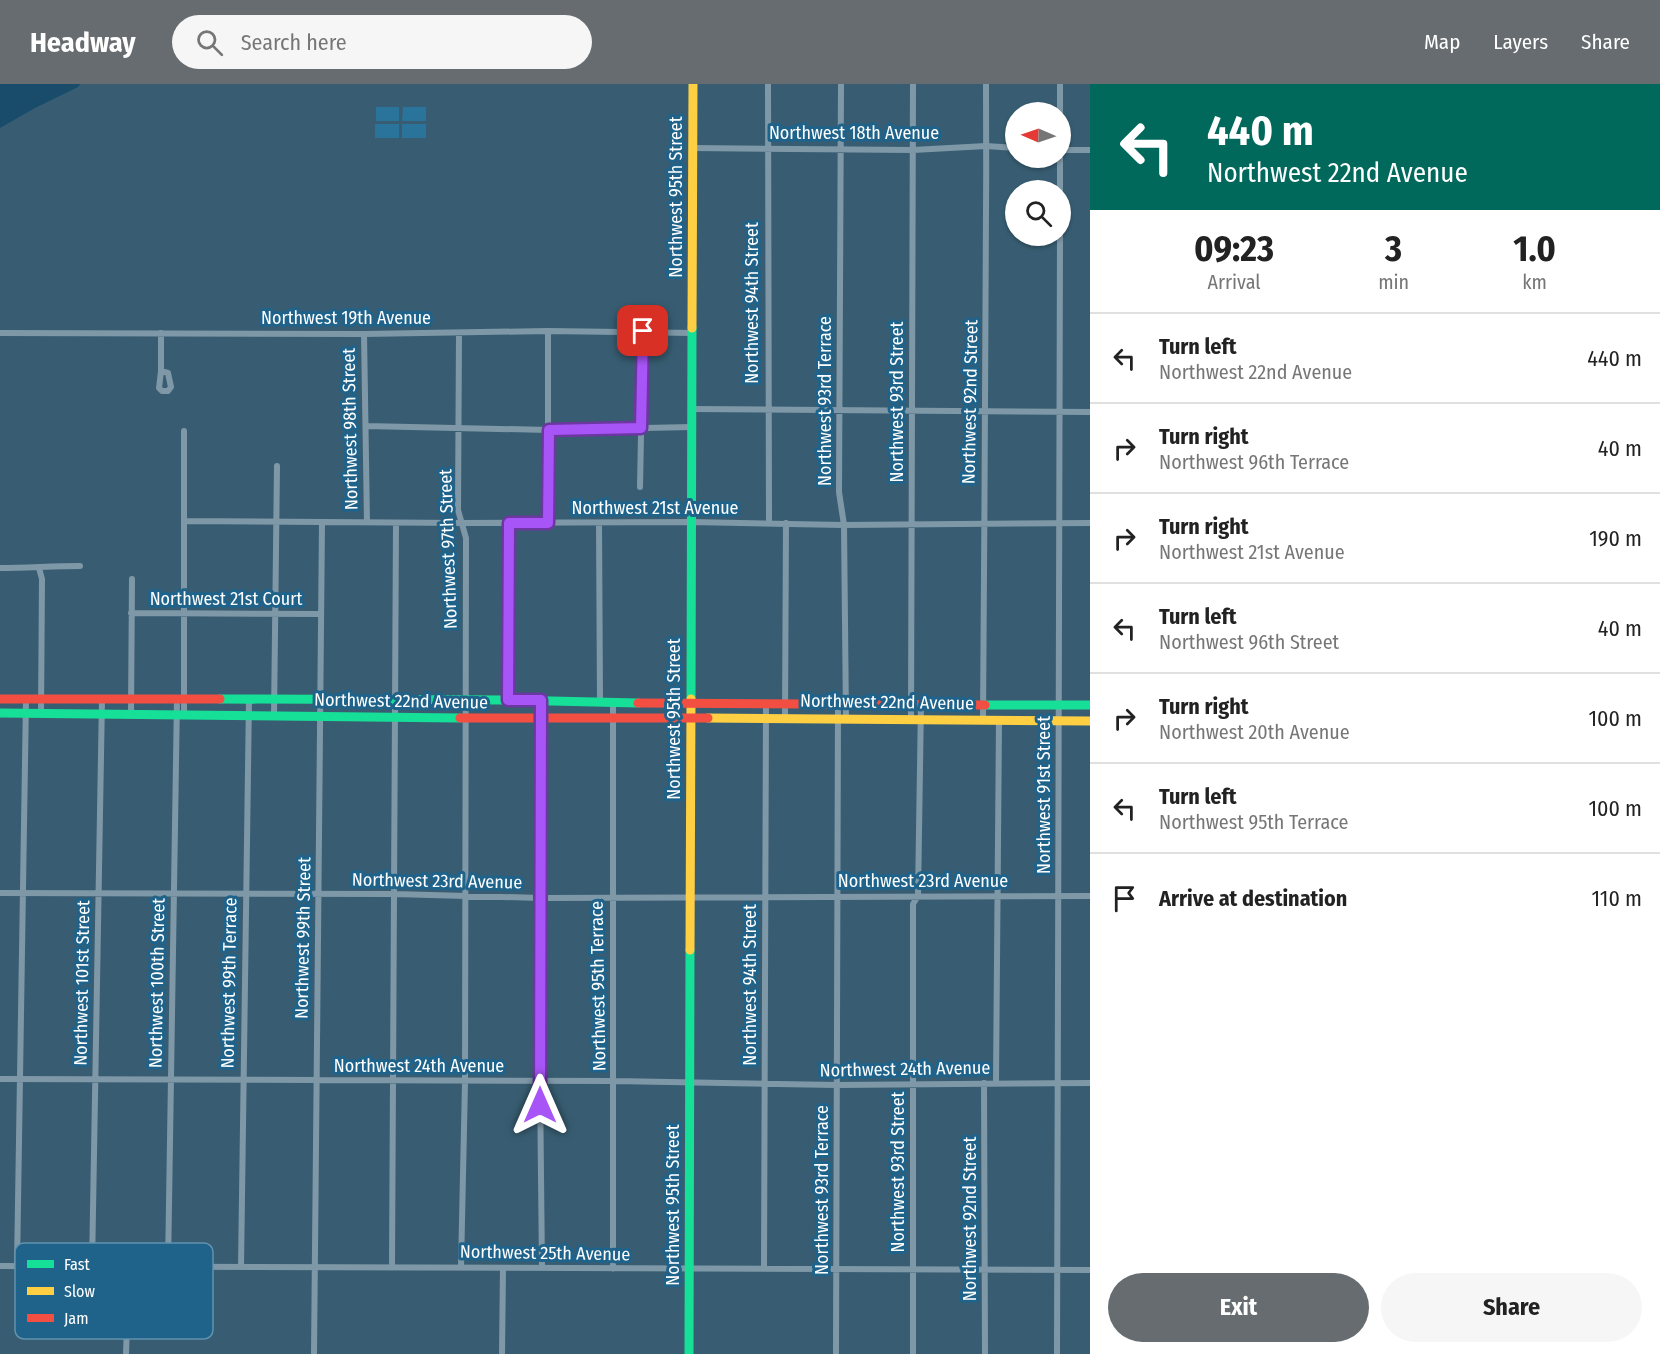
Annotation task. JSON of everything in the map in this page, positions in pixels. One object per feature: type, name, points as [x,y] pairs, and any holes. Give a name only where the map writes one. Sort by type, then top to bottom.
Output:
[{"type":"main road","name":"Northwest 95th Street","points":[[689,1354],[693,84]]},
{"type":"main road","name":"Northwest 22nd Avenue","points":[[0,699],[541,700],[1090,705]]},
{"type":"main road","name":"Northwest 22nd Avenue","points":[[0,713],[541,719],[784,718],[1090,721]]},
{"type":"street","name":"Northwest 94th Street","points":[[768,84],[769,523]]},
{"type":"street","name":"Northwest 93rd Terrace","points":[[836,1354],[837,897],[844,525],[839,492],[841,84]]},
{"type":"street","name":"Northwest 93rd Street","points":[[913,84],[912,524],[918,896],[913,904],[913,1354]]},
{"type":"street","name":"Northwest 92nd Street","points":[[983,720],[983,524],[987,411],[986,84]]},
{"type":"street","points":[[1060,84],[1060,102]]},
{"type":"street","name":"Northwest 18th Avenue","points":[[693,148],[913,150],[986,146],[1005,147]]},
{"type":"street","points":[[1071,150],[1090,150]]},
{"type":"street","name":"Northwest 91st Street","points":[[1057,1354],[1060,246]]},
{"type":"street","points":[[548,331],[548,523]]},
{"type":"street","points":[[640,487],[643,331]]},
{"type":"street","name":"Northwest 19th Avenue","points":[[0,333],[364,334],[643,331],[693,333]]},
{"type":"street","points":[[161,333],[161,371]]},
{"type":"street","name":"Northwest 97th Street","points":[[459,333],[458,510],[466,538],[465,1082],[461,1267]]},
{"type":"street","name":"Northwest 98th Street","points":[[364,334],[366,522]]},
{"type":"street","points":[[692,409],[1090,412]]},
{"type":"street","points":[[366,426],[549,430],[692,427]]},
{"type":"street","name":"Northwest 100th Street","points":[[168,1243],[174,894],[184,614],[184,431]]},
{"type":"street","points":[[274,716],[277,466]]},
{"type":"street","name":"Northwest 21st Avenue","points":[[184,521],[692,522],[844,525],[1090,523]]},
{"type":"street","name":"Northwest 99th Street","points":[[314,1354],[322,522]]},
{"type":"street","points":[[392,1267],[396,523]]},
{"type":"street","points":[[508,700],[509,523]]},
{"type":"street","points":[[599,523],[600,702]]},
{"type":"street","points":[[784,718],[786,523]]},
{"type":"street","points":[[0,568],[80,566]]},
{"type":"street","points":[[39,568],[42,579],[41,714]]},
{"type":"street","points":[[131,714],[132,579]]},
{"type":"street","name":"Northwest 21st Court","points":[[131,613],[321,614]]},
{"type":"street","points":[[17,1243],[26,699]]},
{"type":"street","name":"Northwest 101st Street","points":[[92,1243],[102,699]]},
{"type":"street","name":"Northwest 99th Terrace","points":[[241,1267],[249,699]]},
{"type":"street","points":[[541,700],[542,1268]]},
{"type":"street","name":"Northwest 95th Terrace","points":[[613,702],[613,1269]]},
{"type":"street","name":"Northwest 94th Street","points":[[764,1268],[766,703]]},
{"type":"street","name":"Northwest 93rd Street","points":[[916,703],[916,720]]},
{"type":"street","points":[[996,1083],[999,720]]},
{"type":"street","name":"Northwest 23rd Avenue","points":[[0,893],[395,894],[466,897],[1090,896]]},
{"type":"street","name":"Northwest 24th Avenue","points":[[0,1079],[614,1081],[837,1085],[1090,1083]]},
{"type":"street","name":"Northwest 92nd Street","points":[[984,1083],[985,1354]]},
{"type":"street","name":"Northwest 25th Avenue","points":[[213,1267],[1090,1270]]},
{"type":"street","points":[[502,1354],[503,1268]]},
{"type":"street","points":[[126,1354],[127,1339]]},
{"type":"shaded area","points":[[0,84],[80,84],[0,128]]},
{"type":"shaded area","points":[[376,107],[399,107],[399,121],[376,121]]},
{"type":"shaded area","points":[[403,107],[426,107],[426,121],[402,121]]},
{"type":"shaded area","points":[[375,124],[399,124],[399,138],[375,138]]},
{"type":"shaded area","points":[[402,124],[426,124],[426,138],[402,138]]},
{"type":"traffic: fast","points":[[691,699],[692,328]]},
{"type":"traffic: fast","points":[[220,699],[638,703]]},
{"type":"traffic: fast","points":[[985,705],[1090,705]]},
{"type":"traffic: fast","points":[[0,713],[460,718]]},
{"type":"traffic: fast","points":[[689,1354],[690,950]]},
{"type":"traffic: slow","points":[[692,328],[693,84]]},
{"type":"traffic: slow","points":[[690,950],[691,699]]},
{"type":"traffic: slow","points":[[708,718],[1090,721]]},
{"type":"traffic: jam","points":[[0,699],[220,699]]},
{"type":"traffic: jam","points":[[638,703],[985,705]]},
{"type":"traffic: jam","points":[[460,718],[708,718]]},
{"type":"route","points":[[540,1105],[541,700],[508,700],[509,523],[548,523],[549,430],[641,428],[643,331]]}]
